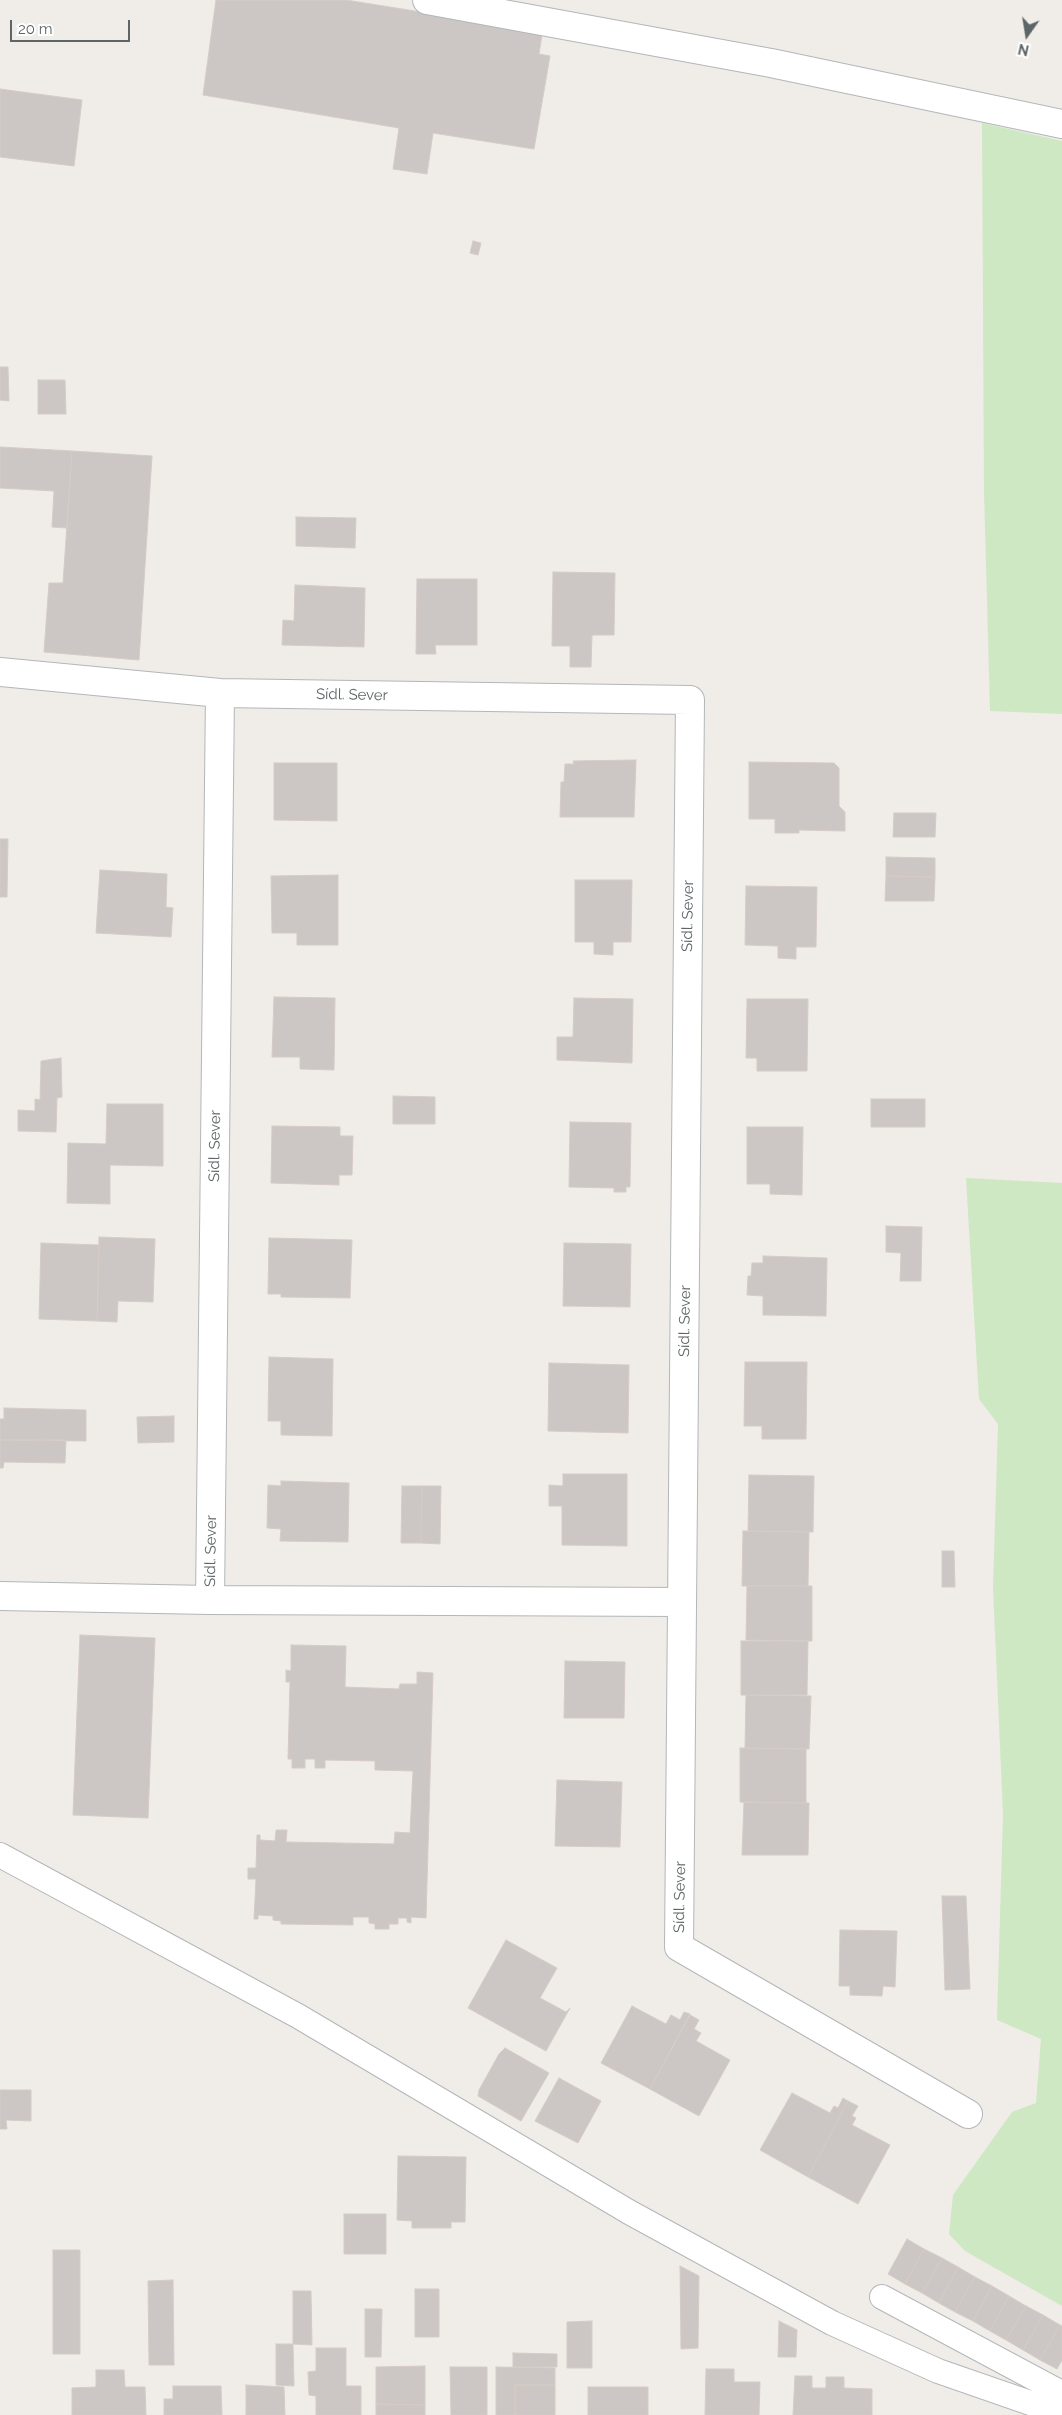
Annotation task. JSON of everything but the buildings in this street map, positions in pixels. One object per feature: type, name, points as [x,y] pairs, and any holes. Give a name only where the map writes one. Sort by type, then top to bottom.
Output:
[{"type":"street","points":[[427,0],[771,63],[1062,124]]},
{"type":"street","name":"Sídl. Sever","points":[[0,672],[220,693],[690,700],[679,1948],[968,2114]]},
{"type":"street","name":"Sídl. Sever","points":[[210,1600],[220,693]]},
{"type":"street","name":"Sídl. Sever","points":[[0,1596],[210,1600],[682,1602]]},
{"type":"lane","points":[[0,1855],[298,2016],[629,2212],[832,2323],[938,2371],[1062,2414]]},
{"type":"lane","points":[[882,2297],[1056,2390],[1062,2397]]},
{"type":"green space","points":[[982,123],[1062,141],[1062,714],[990,711],[984,491]]},
{"type":"green space","points":[[966,1178],[1062,1183],[1062,2306],[965,2251],[949,2234],[953,2195],[1012,2112],[1036,2103],[1041,2039],[997,2020],[1003,1814],[993,1588],[998,1424],[979,1399]]}]
